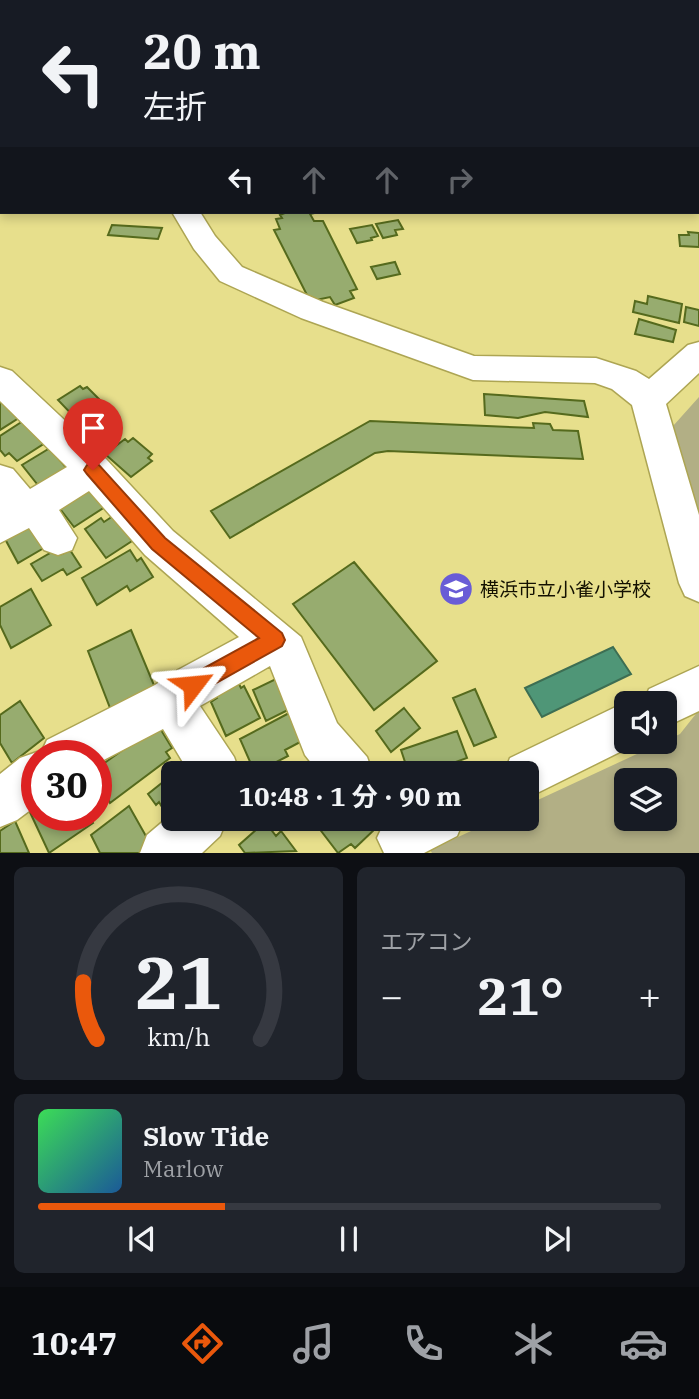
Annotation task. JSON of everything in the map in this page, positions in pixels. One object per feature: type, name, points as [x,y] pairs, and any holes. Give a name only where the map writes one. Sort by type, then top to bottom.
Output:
[{"type":"street","points":[[187,214],[204,243],[231,274],[312,310],[473,368],[596,372],[624,380],[639,389],[648,400],[699,583]]},
{"type":"street","points":[[648,400],[699,354]]},
{"type":"street","points":[[2,384],[93,470],[159,544],[286,652],[321,739],[339,761]]},
{"type":"street","points":[[20,514],[93,470]]},
{"type":"street","points":[[0,480],[20,514],[58,538]]},
{"type":"street","points":[[94,740],[171,701],[193,685],[275,640]]},
{"type":"street","points":[[677,699],[699,688]]},
{"type":"street","points":[[171,701],[209,761]]},
{"type":"street","points":[[539,769],[614,731]]},
{"type":"street","points":[[0,803],[21,787]]},
{"type":"street","points":[[165,853],[190,831]]},
{"type":"shaded area","points":[[699,397],[699,512],[673,426]]},
{"type":"shaded area","points":[[613,647],[631,674],[542,717],[525,688]]},
{"type":"shaded area","points":[[699,710],[699,853],[432,853],[430,850],[471,831],[539,831],[539,799],[637,754],[677,754],[677,735]]},
{"type":"building","points":[[310,214],[314,221],[323,221],[357,289],[350,291],[354,298],[335,305],[330,297],[316,300],[308,297],[274,230],[280,229],[276,219],[282,218],[280,215]]},
{"type":"building","points":[[398,220],[403,229],[395,230],[397,235],[383,238],[376,224]]},
{"type":"building","points":[[112,225],[162,228],[158,239],[108,235]]},
{"type":"building","points":[[372,225],[378,236],[357,243],[350,229]]},
{"type":"building","points":[[688,232],[699,233],[699,247],[680,246],[679,235],[689,235]]},
{"type":"building","points":[[395,262],[400,274],[377,279],[371,267]]},
{"type":"building","points":[[648,296],[682,304],[679,323],[633,312],[635,301],[647,304]]},
{"type":"building","points":[[686,307],[699,310],[699,326],[684,322]]},
{"type":"building","points":[[639,319],[676,330],[673,342],[635,334]]},
{"type":"building","points":[[80,386],[83,389],[87,387],[105,405],[79,422],[58,400]]},
{"type":"building","points":[[484,394],[584,401],[588,417],[545,412],[518,418],[485,415]]},
{"type":"building","points":[[0,400],[22,416],[0,430]]},
{"type":"building","points":[[23,421],[45,443],[17,461],[9,453],[5,456],[0,450],[0,436]]},
{"type":"building","points":[[370,421],[534,428],[533,423],[550,424],[553,430],[578,431],[583,459],[388,451],[375,453],[230,538],[211,511]]},
{"type":"building","points":[[133,438],[152,454],[148,458],[152,461],[131,477],[105,454],[125,439],[128,442]]},
{"type":"building","points":[[50,448],[69,471],[41,489],[22,465]]},
{"type":"building","points":[[90,482],[108,505],[74,527],[57,505]]},
{"type":"building","points":[[113,516],[132,541],[106,558],[85,529],[101,518],[104,522]]},
{"type":"building","points":[[33,520],[49,545],[18,563],[4,537]]},
{"type":"building","points":[[59,548],[62,554],[70,550],[81,567],[67,575],[63,569],[42,581],[31,564]]},
{"type":"building","points":[[130,550],[137,561],[141,558],[153,577],[130,591],[127,586],[97,605],[82,578]]},
{"type":"building","points":[[354,562],[437,661],[374,710],[293,604]]},
{"type":"building","points":[[31,589],[51,625],[11,648],[0,625],[0,607]]},
{"type":"building","points":[[131,630],[156,690],[112,713],[88,651]]},
{"type":"building","points":[[280,677],[294,707],[266,721],[253,690]]},
{"type":"building","points":[[236,678],[241,688],[244,686],[260,718],[226,736],[211,702],[217,698],[213,690]]},
{"type":"building","points":[[475,689],[496,737],[474,746],[453,698]]},
{"type":"building","points":[[20,701],[44,738],[21,740],[21,756],[12,763],[0,743],[0,715]]},
{"type":"building","points":[[404,708],[420,728],[391,752],[376,731]]},
{"type":"building","points":[[291,712],[304,740],[285,750],[288,756],[278,761],[250,761],[240,739]]},
{"type":"building","points":[[158,725],[172,748],[166,752],[170,758],[161,761],[161,765],[112,802],[112,758]]},
{"type":"building","points":[[457,731],[467,758],[459,761],[405,761],[401,750]]},
{"type":"building","points":[[161,784],[161,805],[159,802],[156,805],[148,794]]},
{"type":"building","points":[[129,806],[151,845],[142,853],[100,853],[91,835],[96,831],[112,831],[112,819]]},
{"type":"building","points":[[15,821],[29,853],[0,853],[0,831]]},
{"type":"building","points":[[39,831],[81,831],[49,853]]},
{"type":"building","points":[[255,831],[272,831],[276,836],[281,831],[296,851],[245,853],[239,845]]},
{"type":"building","points":[[321,831],[373,831],[355,848],[351,844],[338,853]]},
{"type":"place","name":"横浜市立小雀小学校","points":[[456,589]]},
{"type":"route","points":[[93,470],[159,544],[275,640],[193,685]]}]
